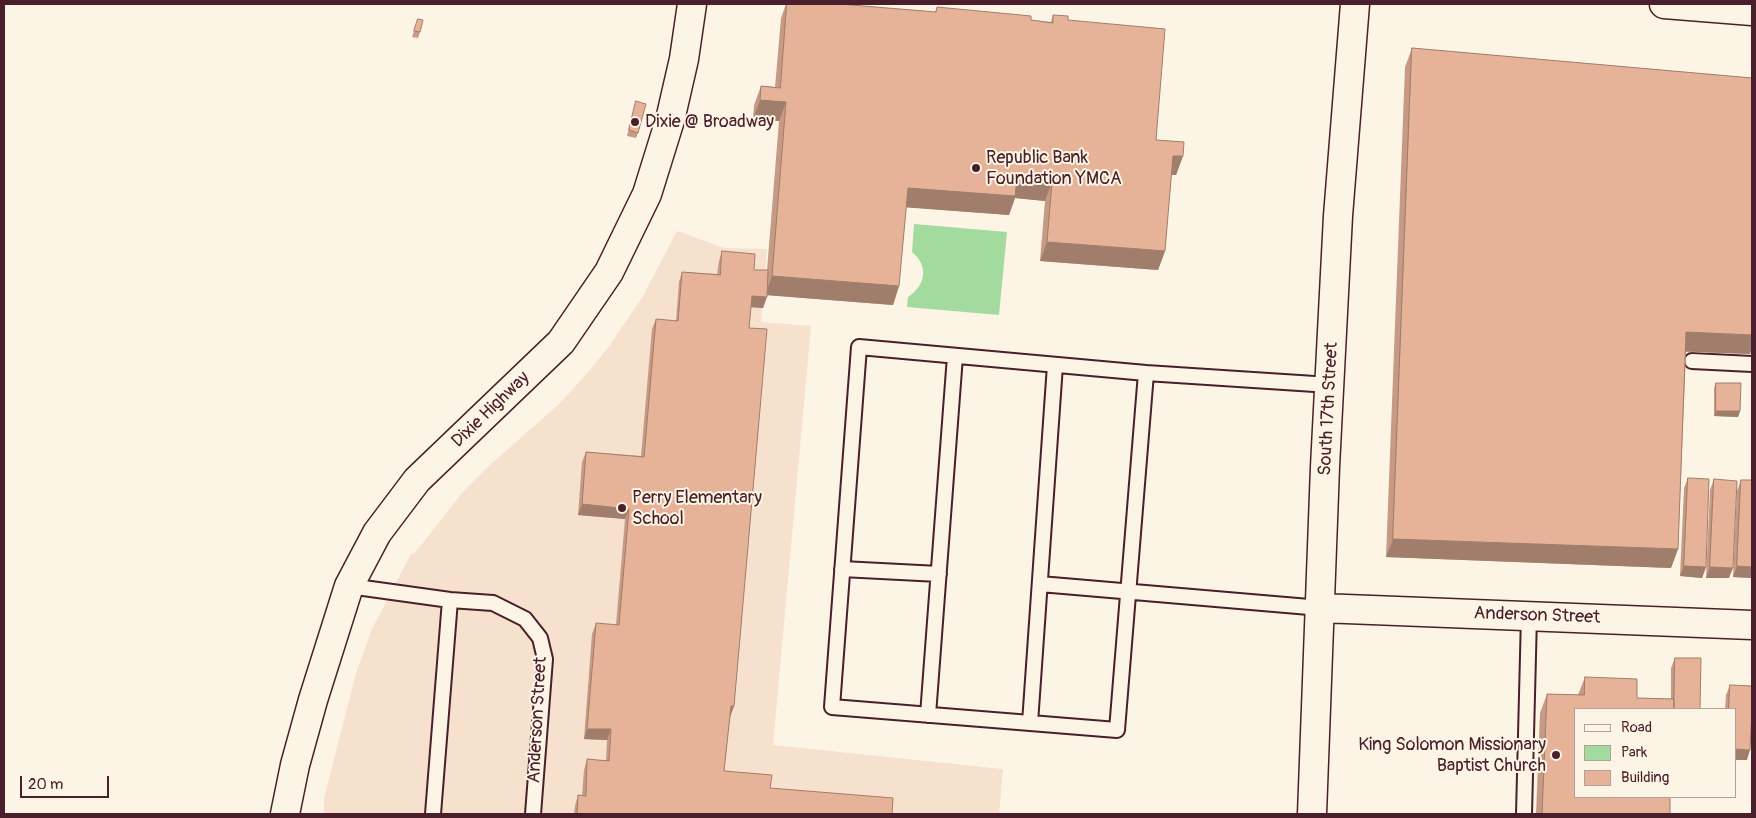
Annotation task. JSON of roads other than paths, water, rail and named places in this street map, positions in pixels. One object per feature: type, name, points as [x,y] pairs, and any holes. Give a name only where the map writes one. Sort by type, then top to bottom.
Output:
[{"type":"street","name":"Dixie Highway","points":[[285,814],[295,765],[312,700],[349,586],[377,533],[417,480],[561,342],[609,272],[647,194],[662,148],[684,59],[692,4]]},
{"type":"street","name":"South 17th Street","points":[[1312,814],[1338,216],[1355,4]]},
{"type":"street","points":[[1675,4],[1752,11]]},
{"type":"street","name":"Anderson Street","points":[[1321,608],[1752,625]]},
{"type":"lane","points":[[1146,373],[1117,730],[832,707],[859,347],[1146,373],[1330,386]]},
{"type":"lane","points":[[928,715],[955,356]]},
{"type":"lane","points":[[1692,361],[1752,364]]},
{"type":"lane","points":[[1030,723],[1055,365]]},
{"type":"lane","points":[[842,569],[939,574]]},
{"type":"lane","points":[[1040,584],[1321,608]]},
{"type":"lane","name":"Anderson Street","points":[[349,586],[450,600],[492,603],[525,619],[540,638],[545,659],[533,814]]},
{"type":"lane","points":[[433,814],[450,600]]},
{"type":"lane","points":[[1524,814],[1529,616]]},
{"type":"place","name":"Dixie @ Broadway","points":[[635,122]]},
{"type":"place","name":"Republic Bank Foundation YMCA","points":[[976,168]]},
{"type":"place","name":"Perry Elementary School","points":[[622,508]]},
{"type":"place","name":"King Solomon Missionary Baptist Church","points":[[1556,755]]}]
